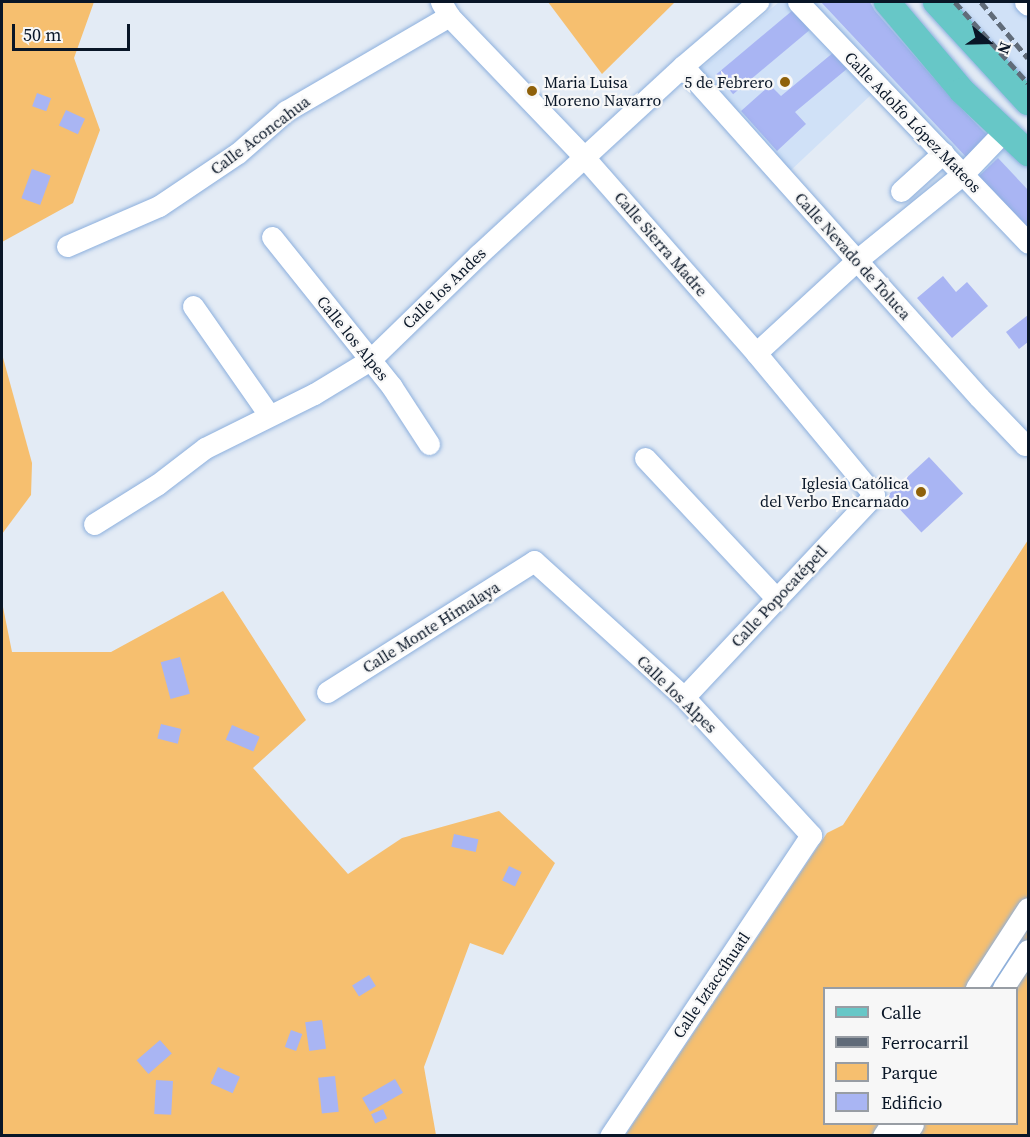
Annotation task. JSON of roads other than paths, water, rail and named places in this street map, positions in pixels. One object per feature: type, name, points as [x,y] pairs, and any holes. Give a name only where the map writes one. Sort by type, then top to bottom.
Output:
[{"type":"main road","points":[[887,2],[962,91],[1029,153]]},
{"type":"main road","points":[[936,2],[1029,102]]},
{"type":"street","name":"Calle los Andes","points":[[94,524],[158,484],[205,448],[314,394],[370,360],[478,255],[584,157],[683,66],[758,2]]},
{"type":"street","name":"Calle Adolfo López Mateos","points":[[798,2],[1029,243]]},
{"type":"street","points":[[1025,2],[1029,5]]},
{"type":"street","name":"Calle Sierra Madre","points":[[445,9],[584,157],[756,353],[874,495]]},
{"type":"street","name":"Calle Aconcahua","points":[[67,246],[159,206],[238,153],[286,111],[445,9]]},
{"type":"street","name":"Calle Nevado de Toluca","points":[[683,66],[979,397],[1027,443]]},
{"type":"street","points":[[756,353],[857,260],[963,174],[1005,130]]},
{"type":"street","points":[[901,191],[943,153]]},
{"type":"street","name":"Calle los Alpes","points":[[272,237],[392,387],[429,444]]},
{"type":"street","points":[[193,306],[269,415]]},
{"type":"street","points":[[645,458],[777,599]]},
{"type":"street","name":"Calle Popocatépetl","points":[[684,697],[874,495]]},
{"type":"street","name":"Calle los Alpes","points":[[534,561],[684,697],[811,835]]},
{"type":"street","name":"Calle Monte Himalaya","points":[[327,692],[534,561]]},
{"type":"street","name":"Calle Iztaccíhuatl","points":[[610,1136],[811,835]]},
{"type":"street","points":[[977,987],[1029,908]]},
{"type":"street","points":[[1004,987],[1029,950]]},
{"type":"railway","points":[[955,2],[1028,83]]},
{"type":"railway","points":[[981,2],[1028,58]]},
{"type":"place","name":"5 de Febrero","points":[[785,82]]},
{"type":"place","name":"Maria Luisa Moreno Navarro","points":[[532,91]]},
{"type":"place","name":"Iglesia Católica del Verbo Encarnado","points":[[921,492]]}]
